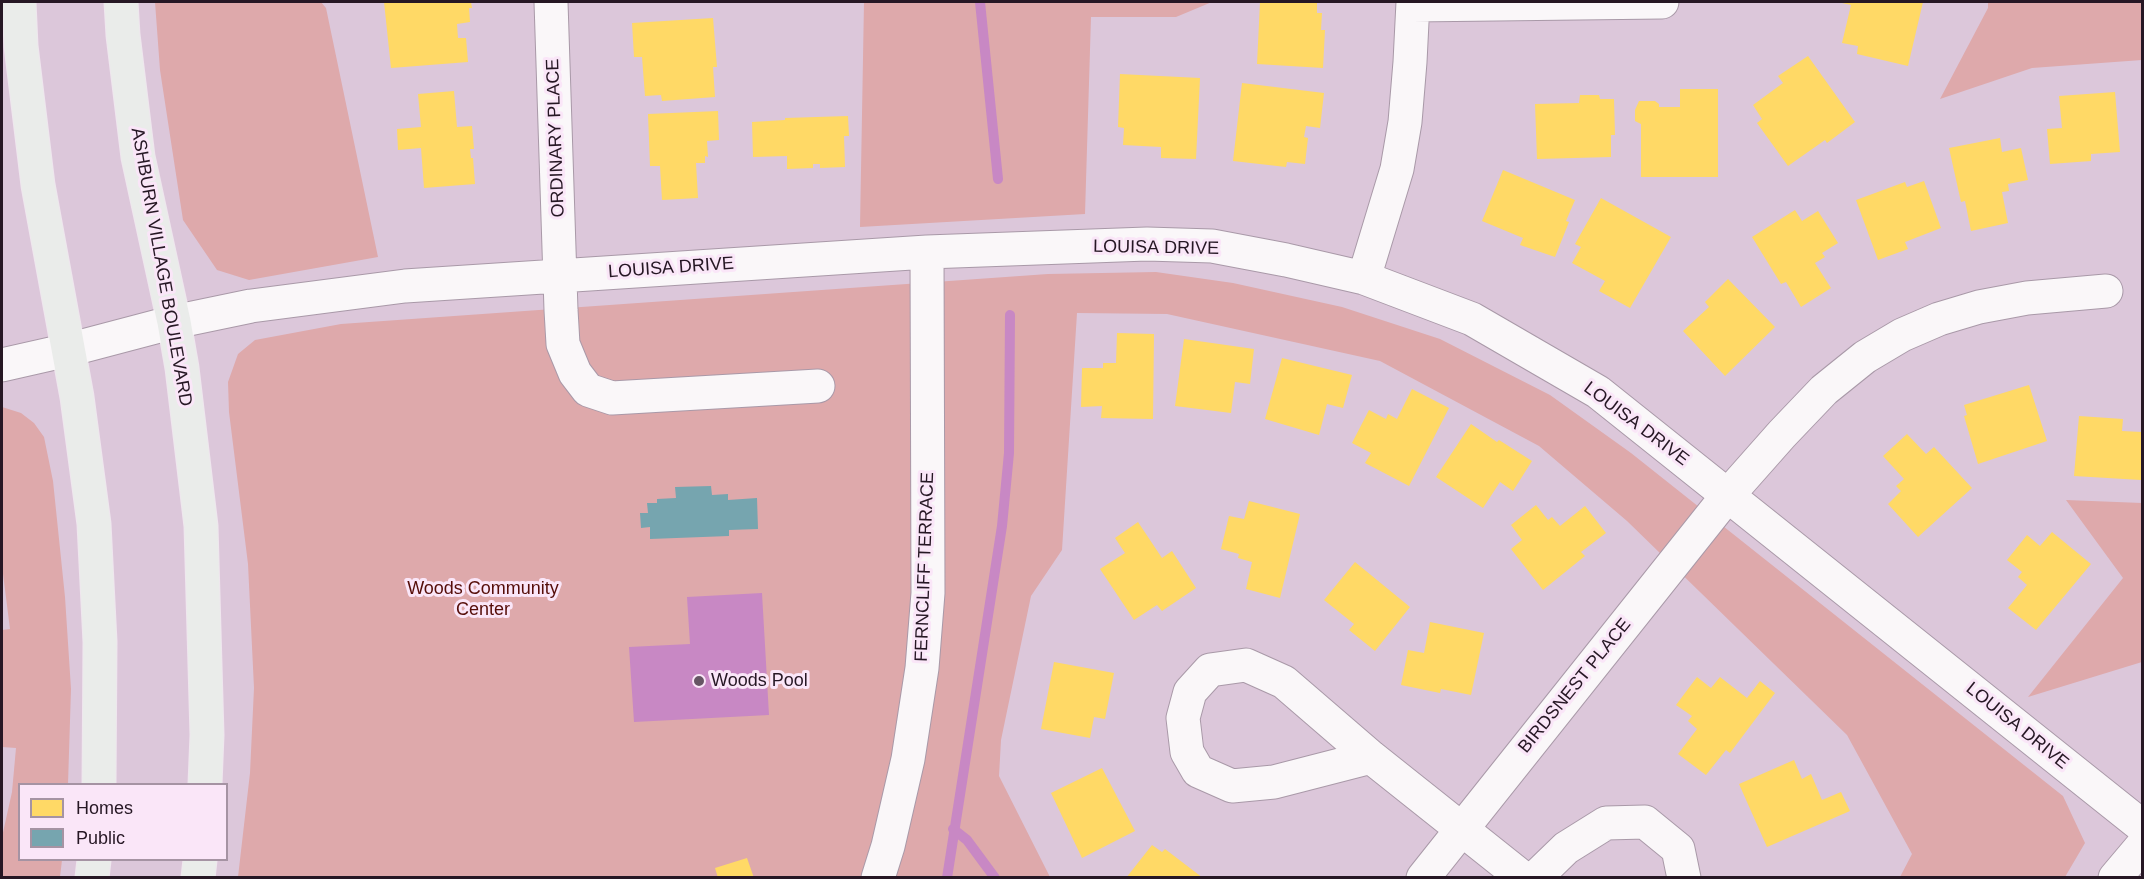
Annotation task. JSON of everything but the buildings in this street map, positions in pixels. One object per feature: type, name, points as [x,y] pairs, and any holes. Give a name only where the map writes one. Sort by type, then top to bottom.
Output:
[{"type":"main road","points":[[19,2],[21,46],[38,185],[77,397],[94,524],[100,642],[99,783]]},
{"type":"main road","name":"ASHBURN VILLAGE BOULEVARD","points":[[121,2],[138,157],[182,368],[201,526],[207,724],[205,783]]},
{"type":"main road","points":[[92,878],[94,861]]},
{"type":"main road","points":[[198,878],[200,861]]},
{"type":"street","name":"ORDINARY PLACE","points":[[551,2],[563,344],[575,373],[588,390],[612,398],[818,386]]},
{"type":"street","points":[[1364,278],[1397,169],[1408,86],[1413,3],[1662,2]]},
{"type":"street","name":"LOUISA DRIVE","points":[[2,365],[174,322],[251,306],[405,286],[927,252],[1147,244],[1212,246],[1286,260],[1364,278],[1472,319],[1598,392],[2142,826]]},
{"type":"street","name":"FERNCLIFF TERRACE","points":[[878,878],[888,846],[908,759],[922,668],[928,593],[927,252]]},
{"type":"street","name":"BIRDSNEST PLACE","points":[[1423,878],[1728,495],[1824,390],[1865,357],[1902,335],[1939,319],[1979,307],[2027,298],[2106,291]]},
{"type":"street","points":[[1371,757],[1274,782],[1232,786],[1198,771],[1187,752],[1183,718],[1190,692],[1210,670],[1246,665],[1284,682],[1371,757],[1462,827],[1523,878]]},
{"type":"street","points":[[1536,878],[1566,848],[1606,823],[1645,822],[1678,849],[1684,878]]},
{"type":"street","points":[[2115,878],[2142,846]]},
{"type":"green space","points":[[155,2],[321,2],[326,8],[378,257],[249,280],[217,270],[183,220],[160,70]]},
{"type":"green space","points":[[864,2],[1212,2],[1176,17],[1091,17],[1085,214],[860,227]]},
{"type":"green space","points":[[1988,2],[2142,2],[2142,60],[2032,68],[1940,99],[1988,8]]},
{"type":"green space","name":"Woods Community Center","points":[[1156,272],[1233,283],[1342,307],[1440,339],[1550,395],[1631,453],[2063,796],[2085,843],[2065,877],[1900,877],[1912,854],[1847,735],[1627,521],[1539,446],[1380,361],[1167,314],[1077,313],[1062,550],[1031,596],[1001,740],[999,776],[1050,877],[238,877],[250,773],[254,688],[248,564],[229,412],[228,382],[238,354],[255,340],[341,324],[1048,274]]},
{"type":"green space","points":[[2,407],[21,413],[34,423],[44,437],[53,481],[65,597],[71,689],[68,783],[18,783],[18,861],[62,861],[60,877],[2,877],[2,837],[12,792],[16,748],[2,747],[2,630],[10,629],[2,566]]},
{"type":"green space","points":[[2066,500],[2142,503],[2142,662],[2028,697],[2123,578]]},
{"type":"shaded area","name":"Woods Pool","points":[[762,593],[769,715],[634,722],[629,647],[690,644],[687,597]]},
{"type":"waterway","points":[[980,2],[998,179]]},
{"type":"waterway","points":[[947,878],[1002,526],[1009,453],[1010,315]]},
{"type":"waterway","points":[[953,829],[967,840],[995,878]]},
{"type":"place","name":"Woods Pool","points":[[699,681]]}]
